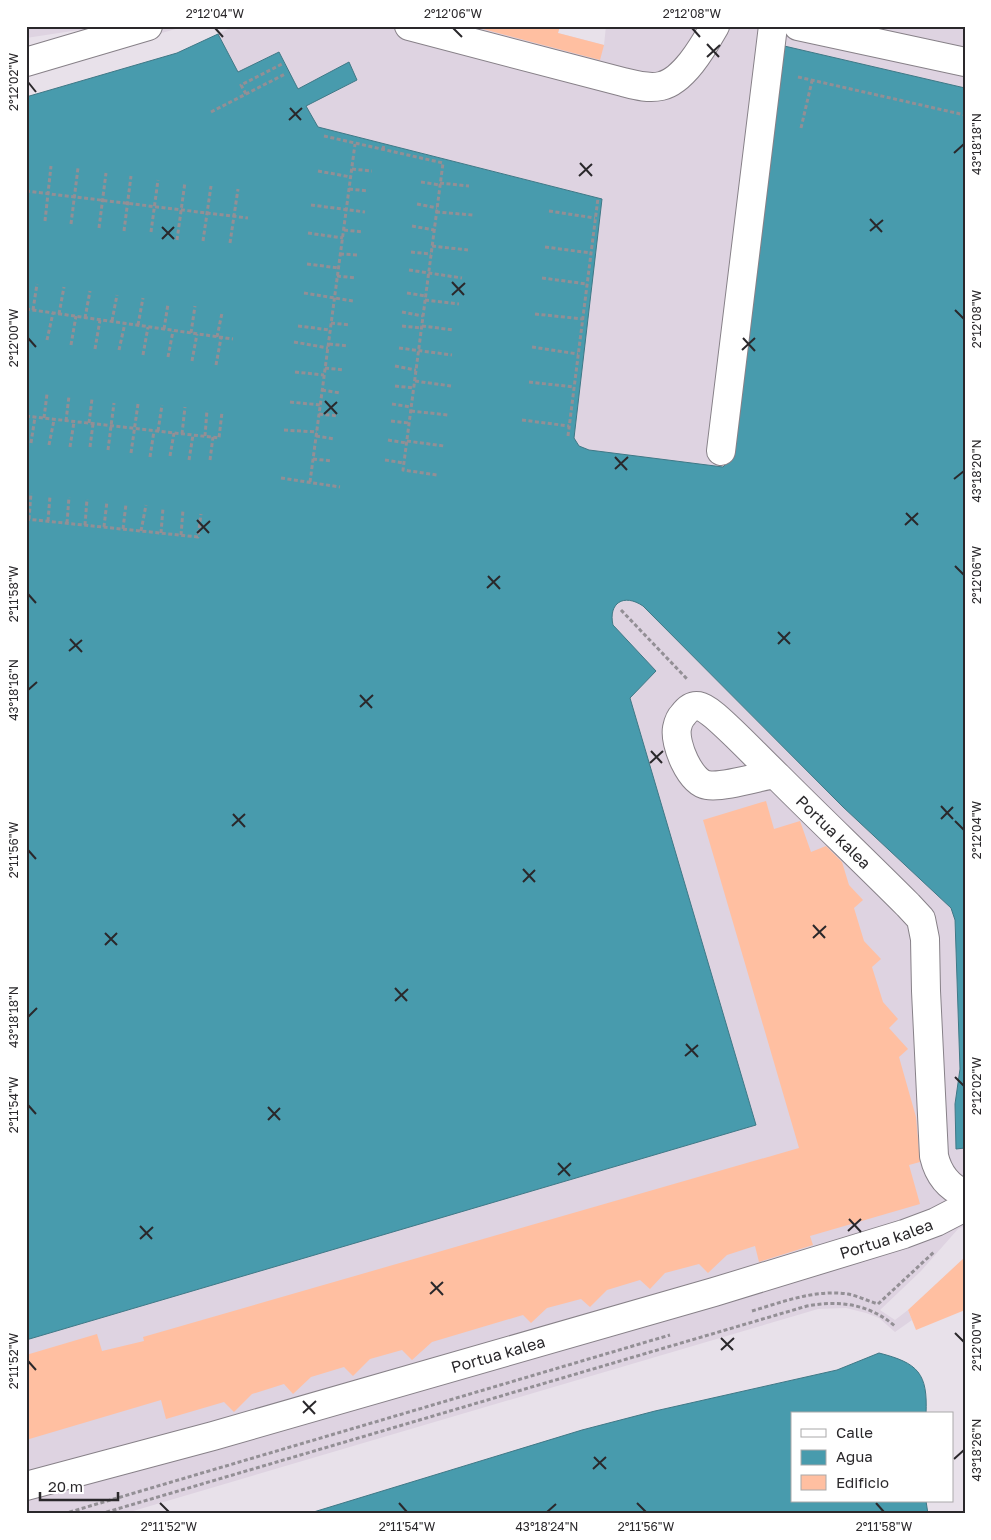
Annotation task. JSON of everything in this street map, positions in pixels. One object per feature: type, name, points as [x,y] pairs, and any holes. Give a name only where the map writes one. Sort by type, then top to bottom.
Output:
[{"type":"street","points":[[26,62],[148,26]]},
{"type":"street","points":[[409,26],[652,87],[667,84],[681,74],[692,61],[714,26]]},
{"type":"street","points":[[720,451],[773,26]]},
{"type":"street","points":[[798,26],[965,62]]},
{"type":"street","points":[[840,26],[868,42]]},
{"type":"street","points":[[698,706],[688,709],[681,717],[677,729],[679,745],[683,756],[690,772],[699,782],[711,786],[774,774]]},
{"type":"street","name":"Portua kalea","points":[[698,706],[708,710],[727,726],[921,919],[925,939],[934,1156],[947,1182],[965,1194]]},
{"type":"street","name":"Portua kalea","points":[[26,1486],[214,1436],[714,1292],[904,1234],[956,1212]]},
{"type":"path","points":[[246,94],[242,85],[284,63]]},
{"type":"path","points":[[211,112],[285,74]]},
{"type":"path","points":[[798,77],[965,115]]},
{"type":"path","points":[[801,128],[812,80]]},
{"type":"path","points":[[324,136],[443,163],[403,470],[438,475]]},
{"type":"path","points":[[310,482],[355,144]]},
{"type":"path","points":[[383,150],[384,144]]},
{"type":"path","points":[[45,221],[51,166]]},
{"type":"path","points":[[71,224],[78,168]]},
{"type":"path","points":[[352,169],[372,171]]},
{"type":"path","points":[[318,171],[350,177]]},
{"type":"path","points":[[99,228],[106,173]]},
{"type":"path","points":[[124,231],[131,176]]},
{"type":"path","points":[[151,232],[158,180]]},
{"type":"path","points":[[177,240],[185,182]]},
{"type":"path","points":[[421,182],[469,186]]},
{"type":"path","points":[[203,241],[211,186]]},
{"type":"path","points":[[230,243],[238,189]]},
{"type":"path","points":[[349,189],[368,191]]},
{"type":"path","points":[[26,191],[248,218]]},
{"type":"path","points":[[568,436],[598,198]]},
{"type":"path","points":[[417,204],[437,210],[473,215]]},
{"type":"path","points":[[311,205],[365,212]]},
{"type":"path","points":[[549,211],[596,218]]},
{"type":"path","points":[[412,226],[434,230]]},
{"type":"path","points":[[344,230],[363,232]]},
{"type":"path","points":[[308,232],[343,238]]},
{"type":"path","points":[[432,246],[468,250]]},
{"type":"path","points":[[545,248],[591,253]]},
{"type":"path","points":[[411,252],[431,254]]},
{"type":"path","points":[[340,254],[360,256]]},
{"type":"path","points":[[307,264],[339,268]]},
{"type":"path","points":[[409,270],[462,278]]},
{"type":"path","points":[[338,276],[356,278]]},
{"type":"path","points":[[542,278],[587,284]]},
{"type":"path","points":[[33,310],[37,284]]},
{"type":"path","points":[[59,314],[64,287]]},
{"type":"path","points":[[85,318],[90,291]]},
{"type":"path","points":[[304,293],[353,300]]},
{"type":"path","points":[[407,293],[426,296]]},
{"type":"path","points":[[112,322],[117,295]]},
{"type":"path","points":[[138,326],[143,298]]},
{"type":"path","points":[[425,300],[458,304]]},
{"type":"path","points":[[164,329],[168,304]]},
{"type":"path","points":[[191,333],[195,306]]},
{"type":"path","points":[[26,314],[27,309],[233,339]]},
{"type":"path","points":[[402,312],[423,316]]},
{"type":"path","points":[[48,340],[53,313]]},
{"type":"path","points":[[216,365],[222,313]]},
{"type":"path","points":[[535,314],[583,320]]},
{"type":"path","points":[[71,345],[76,316]]},
{"type":"path","points":[[95,349],[100,320]]},
{"type":"path","points":[[331,323],[350,325]]},
{"type":"path","points":[[119,350],[125,324]]},
{"type":"path","points":[[298,326],[330,330]]},
{"type":"path","points":[[402,326],[454,330]]},
{"type":"path","points":[[143,355],[148,327]]},
{"type":"path","points":[[168,357],[173,331]]},
{"type":"path","points":[[192,361],[197,334]]},
{"type":"path","points":[[294,342],[348,346]]},
{"type":"path","points":[[532,347],[578,354]]},
{"type":"path","points":[[400,348],[452,355]]},
{"type":"path","points":[[395,366],[416,370]]},
{"type":"path","points":[[325,368],[344,370]]},
{"type":"path","points":[[295,372],[324,375]]},
{"type":"path","points":[[414,381],[451,386]]},
{"type":"path","points":[[529,382],[574,388]]},
{"type":"path","points":[[395,386],[414,388]]},
{"type":"path","points":[[322,390],[340,392]]},
{"type":"path","points":[[44,418],[47,394]]},
{"type":"path","points":[[66,421],[69,396]]},
{"type":"path","points":[[90,447],[92,399]]},
{"type":"path","points":[[108,450],[114,402]]},
{"type":"path","points":[[290,402],[320,405]]},
{"type":"path","points":[[131,453],[138,404]]},
{"type":"path","points":[[392,404],[448,415]]},
{"type":"path","points":[[150,456],[162,405]]},
{"type":"path","points":[[182,434],[185,407]]},
{"type":"path","points":[[205,436],[207,410]]},
{"type":"path","points":[[26,416],[219,438],[222,412]]},
{"type":"path","points":[[319,414],[338,416]]},
{"type":"path","points":[[31,443],[34,418]]},
{"type":"path","points":[[49,445],[54,420]]},
{"type":"path","points":[[522,420],[569,426]]},
{"type":"path","points":[[391,421],[409,423]]},
{"type":"path","points":[[70,448],[74,422]]},
{"type":"path","points":[[284,430],[316,434],[335,440]]},
{"type":"path","points":[[170,456],[174,433]]},
{"type":"path","points":[[189,460],[193,435]]},
{"type":"path","points":[[210,460],[213,437]]},
{"type":"path","points":[[388,440],[444,446]]},
{"type":"path","points":[[313,459],[332,461]]},
{"type":"path","points":[[385,460],[404,464]]},
{"type":"path","points":[[281,478],[340,487]]},
{"type":"path","points":[[31,494],[28,519],[198,537],[201,514]]},
{"type":"path","points":[[48,521],[50,496]]},
{"type":"path","points":[[67,523],[69,496]]},
{"type":"path","points":[[85,525],[87,499]]},
{"type":"path","points":[[104,527],[107,501]]},
{"type":"path","points":[[123,529],[126,504]]},
{"type":"path","points":[[141,531],[146,505]]},
{"type":"path","points":[[161,532],[163,508]]},
{"type":"path","points":[[181,535],[183,510]]},
{"type":"path","points":[[621,610],[689,681],[698,706]]},
{"type":"path","points":[[748,1312],[797,1298],[826,1293],[848,1294],[878,1304],[933,1254],[956,1212]]},
{"type":"path","points":[[100,1514],[807,1306],[833,1303],[861,1307],[880,1315],[896,1327]]},
{"type":"path","points":[[63,1514],[672,1334]]},
{"type":"shaded area","points":[[26,26],[186,26],[26,72],[81,36],[79,30],[26,38]]},
{"type":"shaded area","points":[[234,26],[560,26],[558,33],[604,45],[606,26],[965,26],[965,88],[780,45],[729,459],[726,465],[721,467],[589,450],[579,446],[574,438],[602,199],[317,127],[306,106],[357,80],[298,89],[279,52],[238,72],[218,34]]},
{"type":"shaded area","points":[[633,600],[643,606],[843,807],[948,904],[954,914],[960,1069],[955,1104],[965,1148],[965,1226],[958,1229],[921,1271],[880,1310],[895,1320],[908,1310],[912,1320],[895,1332],[879,1318],[866,1313],[846,1308],[818,1309],[123,1514],[26,1514],[26,1340],[756,1125],[630,698],[616,630],[611,617],[615,606],[624,601]]},
{"type":"water","points":[[218,34],[238,72],[279,52],[298,89],[349,62],[357,80],[306,106],[318,127],[602,199],[574,438],[579,446],[589,450],[723,467],[729,459],[780,45],[965,88],[965,1148],[956,1149],[955,1104],[960,1069],[955,920],[951,908],[843,807],[643,606],[630,600],[624,600],[615,606],[612,617],[613,625],[656,671],[630,698],[756,1125],[26,1340],[26,97],[177,53]]},
{"type":"water","points":[[879,1353],[903,1361],[912,1366],[922,1379],[925,1389],[926,1412],[791,1412],[791,1502],[926,1502],[928,1514],[307,1514],[582,1430],[655,1411],[837,1370]]},
{"type":"building","points":[[479,26],[560,26],[558,33],[604,45],[600,60],[479,28]]},
{"type":"building","points":[[766,801],[774,829],[800,821],[811,852],[826,846],[842,862],[849,885],[863,900],[854,908],[864,941],[881,959],[872,967],[883,1002],[898,1019],[889,1028],[908,1049],[899,1057],[916,1117],[920,1162],[909,1165],[920,1204],[810,1236],[813,1245],[759,1262],[755,1246],[727,1255],[708,1273],[699,1264],[665,1273],[650,1289],[640,1280],[607,1290],[590,1307],[581,1299],[547,1308],[531,1323],[523,1315],[432,1342],[412,1360],[402,1350],[370,1359],[353,1376],[344,1367],[311,1377],[293,1394],[284,1384],[252,1394],[234,1412],[224,1402],[166,1419],[161,1400],[26,1440],[26,1355],[97,1334],[102,1351],[144,1341],[143,1337],[799,1148],[703,820]]},
{"type":"building","points":[[965,1257],[965,1310],[916,1330],[908,1310]]}]
